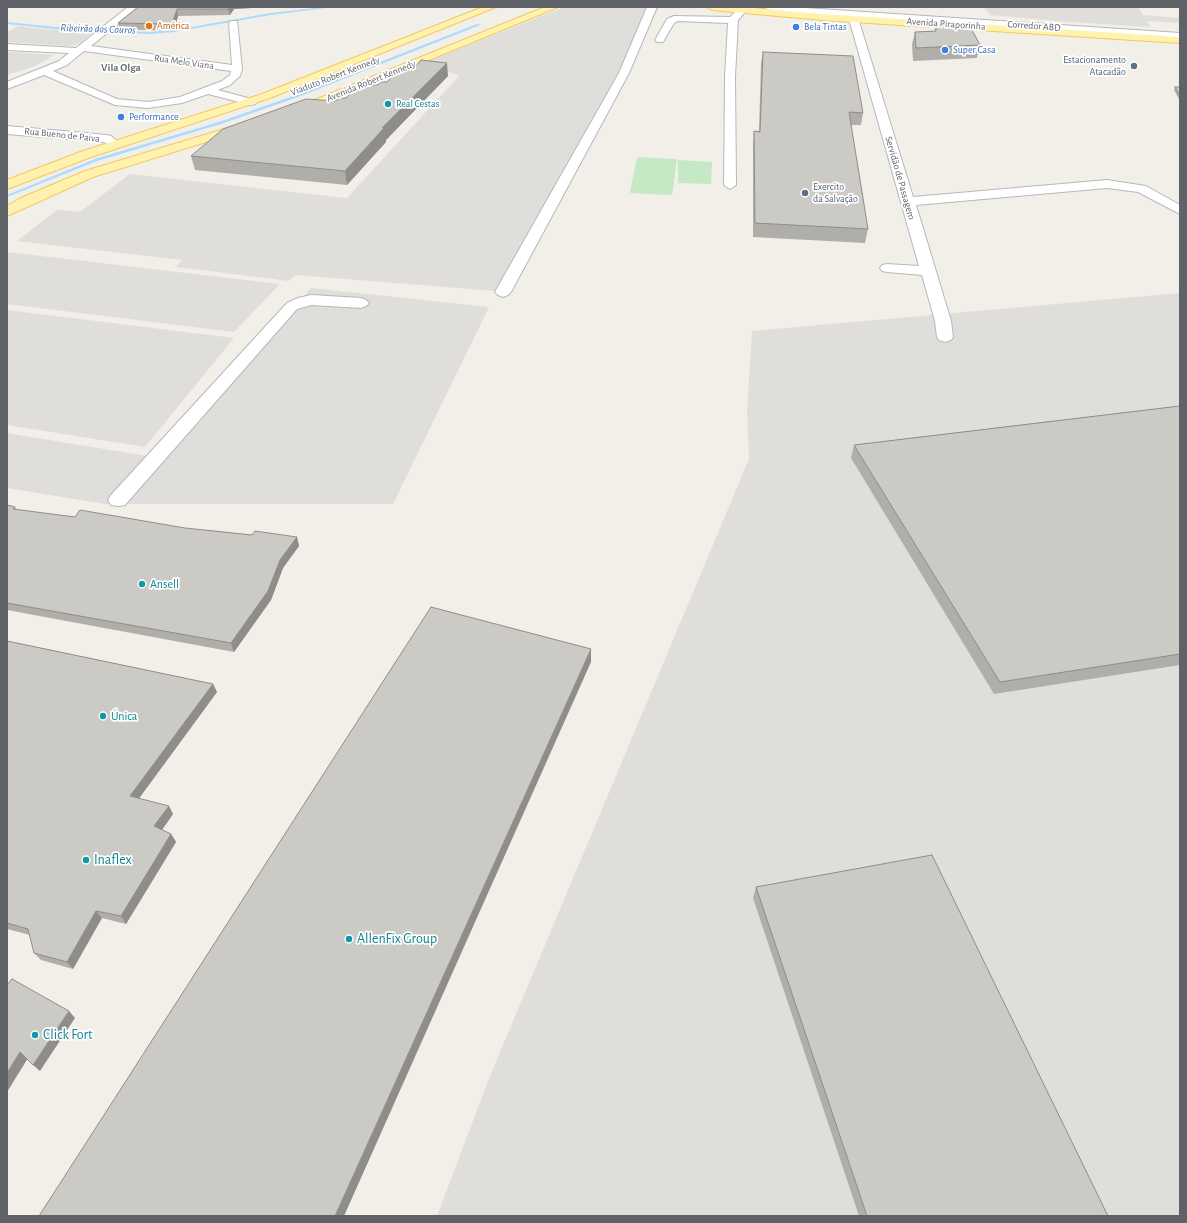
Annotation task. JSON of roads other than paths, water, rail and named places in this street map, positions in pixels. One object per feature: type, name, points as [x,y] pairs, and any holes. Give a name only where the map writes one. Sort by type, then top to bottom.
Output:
[{"type":"main road","name":"Viaduto Robert Kennedy","points":[[284,111],[323,92],[436,47],[529,7]]},
{"type":"main road","name":"Avenida Piraporinha","points":[[712,7],[741,11],[854,19],[1180,40]]},
{"type":"main road","name":"Avenida Piraporinha","points":[[815,7],[982,16],[1180,32]]},
{"type":"main road","name":"Avenida Robert Kennedy","points":[[284,111],[546,8]]},
{"type":"main road","name":"Viaduto Robert Kennedy","points":[[158,132],[226,116],[306,87],[431,39],[495,9]]},
{"type":"main road","name":"Avenida Robert Kennedy","points":[[7,185],[114,144],[158,132],[251,102],[495,9]]},
{"type":"main road","points":[[7,212],[33,198],[89,174],[256,121]]},
{"type":"street","points":[[7,86],[63,63],[106,31],[134,7]]},
{"type":"street","points":[[503,292],[624,73],[652,7]]},
{"type":"street","name":"Corredor ABD","points":[[769,7],[1180,36]]},
{"type":"street","points":[[730,185],[730,77],[733,20],[741,11]]},
{"type":"street","points":[[660,40],[670,21],[677,18],[733,20]]},
{"type":"street","name":"Servidão de Passagem","points":[[854,19],[943,321],[945,337]]},
{"type":"street","points":[[1130,22],[1161,27]]},
{"type":"street","points":[[45,71],[108,100],[120,103],[148,105],[168,103],[209,91],[232,80],[237,70],[234,23]]},
{"type":"street","name":"Rua Melo Viana","points":[[7,47],[81,50],[237,70]]},
{"type":"street","points":[[209,91],[251,102]]},
{"type":"street","name":"Rua Bueno de Paiva","points":[[7,130],[107,139],[114,144]]},
{"type":"street","points":[[907,202],[1107,184],[1141,189],[1180,210]]},
{"type":"street","points":[[887,268],[928,271]]},
{"type":"street","points":[[118,500],[292,306],[303,301],[311,300],[361,304]]},
{"type":"waterway","name":"Ribeirão dos Couros","points":[[7,23],[75,30],[150,33],[174,31],[271,14],[332,7]]},
{"type":"waterway","points":[[7,196],[96,160],[223,122],[297,96],[478,25]]},
{"type":"place","name":"América","points":[[149,26]]},
{"type":"place","name":"Bela Tintas","points":[[796,27]]},
{"type":"place","name":"Super Casa","points":[[945,50]]},
{"type":"place","name":"Estacionamento Atacadão","points":[[1134,66]]},
{"type":"place","name":"Real Cestas","points":[[388,104]]},
{"type":"place","name":"Performance","points":[[121,117]]},
{"type":"place","name":"Exercito da Salvação","points":[[805,193]]},
{"type":"place","name":"Ansell","points":[[142,584]]},
{"type":"place","name":"Única","points":[[103,716]]},
{"type":"place","name":"Inaflex","points":[[86,860]]},
{"type":"place","name":"AllenFix Group","points":[[349,939]]},
{"type":"place","name":"Click Fort","points":[[35,1035]]},
{"type":"district","name":"Vila Olga","points":[[121,68]]}]
